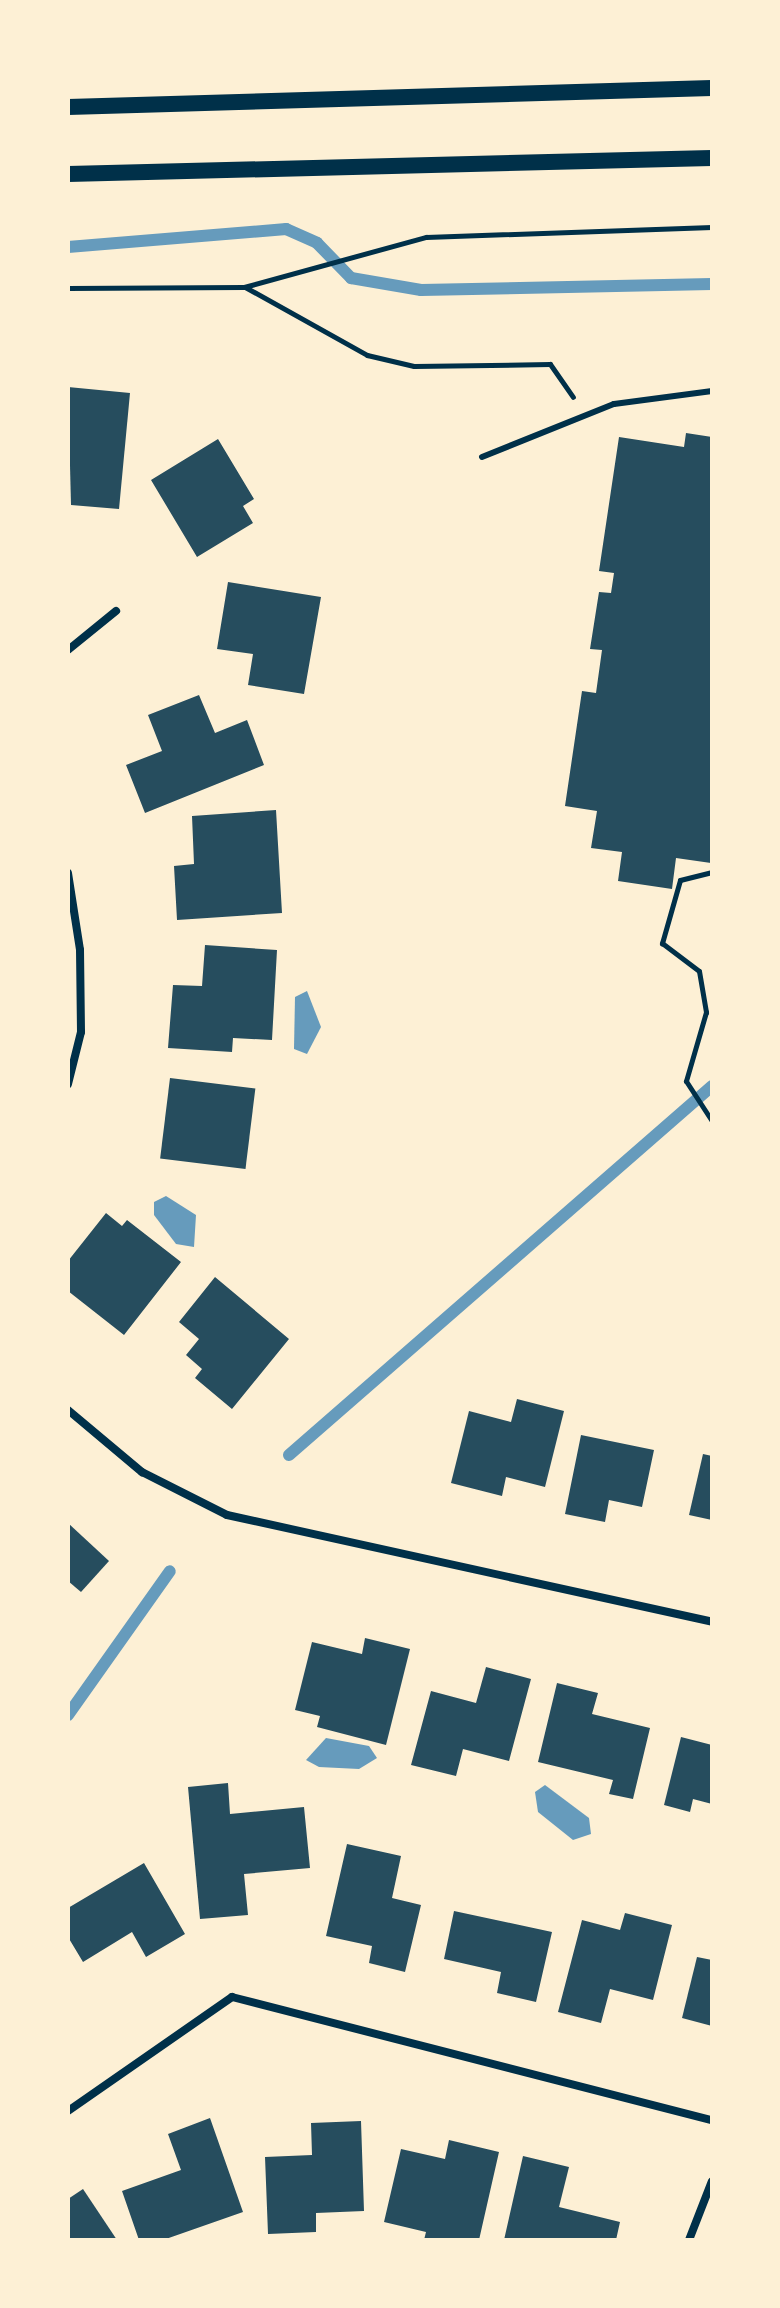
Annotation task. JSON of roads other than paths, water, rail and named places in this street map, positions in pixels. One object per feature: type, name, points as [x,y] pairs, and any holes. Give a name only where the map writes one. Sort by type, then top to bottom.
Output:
[{"type":"main road","points":[[68,107],[712,88]]},
{"type":"main road","points":[[68,174],[712,158]]},
{"type":"street","points":[[68,650],[116,611]]},
{"type":"street","points":[[68,873],[80,950],[81,1032],[68,1084]]},
{"type":"street","points":[[68,1410],[142,1472],[227,1515],[712,1622]]},
{"type":"street","points":[[68,2111],[232,1997],[712,2120]]},
{"type":"street","points":[[689,2240],[712,2181]]},
{"type":"lane","points":[[482,457],[583,415],[712,391]]},
{"type":"water","points":[[307,991],[321,1027],[307,1054],[294,1049],[295,997]]},
{"type":"water","points":[[166,1196],[196,1215],[194,1247],[176,1244],[154,1215],[154,1202]]},
{"type":"water","points":[[326,1738],[369,1746],[377,1758],[359,1769],[319,1767],[306,1760]]},
{"type":"water","points":[[545,1785],[589,1818],[591,1834],[573,1840],[538,1812],[535,1792]]},
{"type":"waterway","points":[[68,247],[286,229],[317,243],[351,278],[421,290],[712,284]]},
{"type":"waterway","points":[[289,1455],[712,1086]]},
{"type":"waterway","points":[[68,1715],[170,1571]]}]
